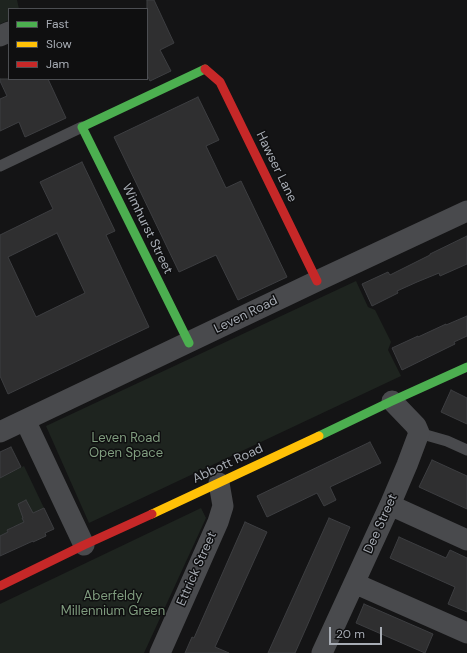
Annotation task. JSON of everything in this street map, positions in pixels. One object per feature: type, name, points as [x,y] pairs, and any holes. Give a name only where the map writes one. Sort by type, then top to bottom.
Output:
[{"type":"street","name":"Hawser Lane","points":[[82,127],[204,69],[220,82],[317,281]]},
{"type":"street","name":"Wimhurst Street","points":[[82,127],[189,343]]},
{"type":"street","name":"Leven Road","points":[[0,432],[467,211]]},
{"type":"street","name":"Abbott Road","points":[[0,586],[84,544],[466,368]]},
{"type":"street","points":[[392,401],[416,426],[419,433]]},
{"type":"street","points":[[25,420],[84,544]]},
{"type":"street","name":"Dee Street","points":[[322,653],[390,505],[419,433]]},
{"type":"street","name":"Ettrick Street","points":[[160,653],[218,522],[223,506],[219,483]]},
{"type":"street","points":[[390,505],[467,540]]},
{"type":"street","points":[[354,582],[467,633]]},
{"type":"lane","points":[[0,166],[82,127]]},
{"type":"lane","points":[[419,433],[447,441],[467,450]]},
{"type":"green space","points":[[0,0],[17,0],[19,8],[8,8],[8,20],[0,24]]},
{"type":"green space","name":"Leven Road Open Space","points":[[356,281],[368,307],[375,310],[391,342],[388,350],[401,376],[89,523],[46,426]]},
{"type":"green space","points":[[24,466],[44,508],[22,518],[25,524],[15,528],[14,526],[7,530],[8,532],[0,536],[0,474],[3,476]]},
{"type":"green space","name":"Aberfeldy Millennium Green","points":[[201,508],[206,518],[144,653],[0,653],[0,604]]},
{"type":"building","points":[[147,0],[154,0],[174,43],[160,50],[171,71],[150,81],[148,77]]},
{"type":"building","points":[[0,79],[48,80],[66,118],[25,137],[19,122],[0,131],[0,99],[7,96]]},
{"type":"building","points":[[198,97],[219,140],[206,146],[226,188],[241,181],[287,277],[238,300],[216,255],[179,272],[114,137]]},
{"type":"building","points":[[82,162],[115,231],[106,235],[149,327],[8,394],[0,376],[0,235],[53,209],[40,182]],"holes":[[[57,233],[85,293],[36,317],[8,257]]]},
{"type":"building","points":[[467,236],[467,264],[440,276],[439,273],[417,282],[397,291],[398,293],[372,306],[362,284],[388,272],[390,275]]},
{"type":"building","points":[[467,316],[467,336],[454,342],[455,344],[402,370],[392,348]]},
{"type":"building","points":[[451,390],[467,398],[467,424],[441,412]]},
{"type":"building","points":[[370,442],[381,463],[330,487],[336,500],[324,506],[317,493],[267,517],[257,496]]},
{"type":"building","points":[[11,447],[21,467],[0,478],[0,452]]},
{"type":"building","points":[[432,460],[467,476],[467,509],[419,487]]},
{"type":"building","points":[[26,500],[33,513],[44,508],[54,529],[45,533],[46,536],[0,556],[0,536],[8,532],[7,530],[24,522],[18,504]]},
{"type":"building","points":[[329,518],[350,527],[295,653],[268,653]]},
{"type":"building","points":[[245,522],[267,532],[215,647],[229,653],[185,653],[192,637],[194,638]]},
{"type":"building","points":[[399,537],[446,558],[450,550],[467,558],[467,612],[448,604],[455,587],[390,558]]},
{"type":"building","points":[[364,604],[433,634],[425,653],[356,623]]},
{"type":"traffic: fast","points":[[189,343],[82,127],[205,69]]},
{"type":"traffic: fast","points":[[319,436],[467,367]]},
{"type":"traffic: slow","points":[[152,514],[319,436]]},
{"type":"traffic: jam","points":[[205,69],[220,82],[317,281]]},
{"type":"traffic: jam","points":[[0,586],[152,514]]}]
